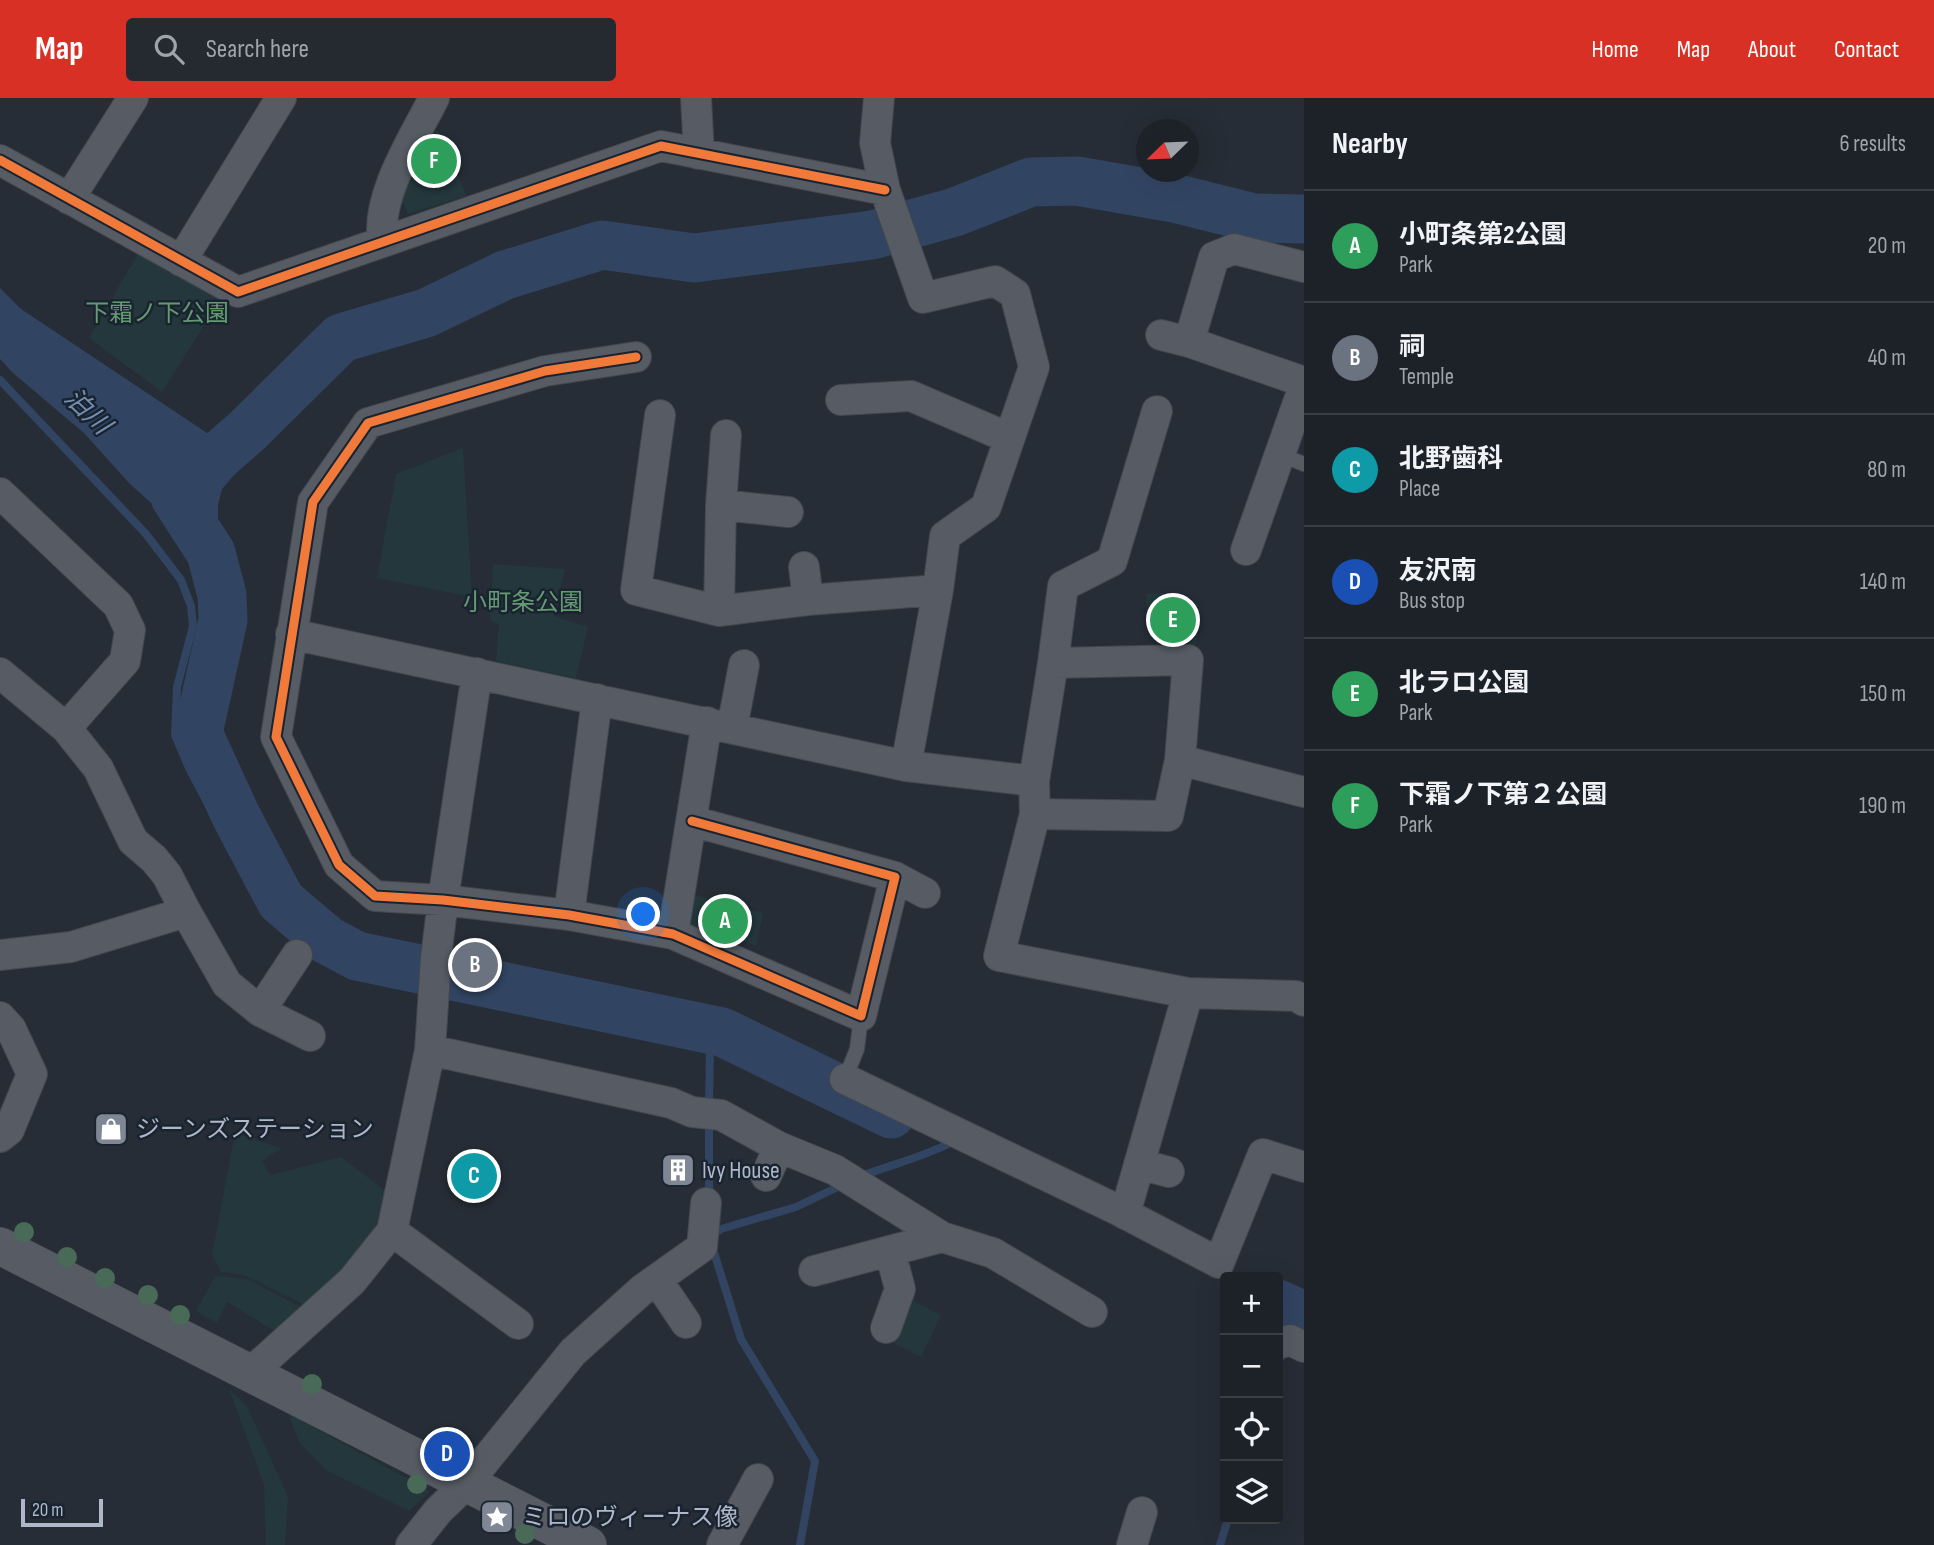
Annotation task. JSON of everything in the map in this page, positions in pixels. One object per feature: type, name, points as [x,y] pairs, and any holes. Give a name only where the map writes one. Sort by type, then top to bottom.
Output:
[{"type":"street","points":[[69,199],[133,98]]},
{"type":"street","points":[[181,261],[281,98]]},
{"type":"street","points":[[383,242],[381,232],[386,195],[434,98]]},
{"type":"street","points":[[696,98],[699,154]]},
{"type":"street","points":[[879,98],[875,143],[885,190],[923,298],[995,281],[1015,294],[1034,367],[986,507],[945,536],[938,590],[906,766]]},
{"type":"street","points":[[0,160],[238,292],[661,146],[885,190]]},
{"type":"street","points":[[1189,342],[1214,257],[1234,249],[1304,267]]},
{"type":"street","points":[[1161,335],[1189,342],[1304,384],[1292,460],[1246,551]]},
{"type":"street","points":[[636,357],[545,371],[368,423],[313,502],[276,737],[339,865],[375,896],[443,900],[569,915],[673,934],[861,1016],[895,877]]},
{"type":"street","points":[[841,400],[911,396],[1009,438]]},
{"type":"street","points":[[1157,411],[1112,562],[1063,586],[1034,781],[1035,814],[999,956],[1188,993],[1296,996],[1304,1001]]},
{"type":"street","points":[[660,415],[636,590],[719,611],[808,600],[938,590]]},
{"type":"street","points":[[719,611],[721,505],[726,435]]},
{"type":"street","points":[[0,493],[118,605],[130,629],[125,661],[66,728]]},
{"type":"street","points":[[721,505],[788,512]]},
{"type":"street","points":[[804,567],[808,600]]},
{"type":"street","points":[[291,634],[906,766],[1034,781]]},
{"type":"street","points":[[1035,814],[1168,816],[1180,760],[1188,660],[1053,663]]},
{"type":"street","points":[[673,934],[692,821],[720,725],[744,665]]},
{"type":"street","points":[[0,673],[66,728],[98,768],[133,841],[154,859],[167,875],[228,984],[267,1025],[310,1036]]},
{"type":"street","points":[[249,1374],[352,1281],[392,1231],[430,1050],[443,900],[477,673]]},
{"type":"street","points":[[569,915],[597,699]]},
{"type":"street","points":[[1180,760],[1304,792]]},
{"type":"street","points":[[692,821],[895,877],[925,893]]},
{"type":"street","points":[[0,955],[71,947],[186,912]]},
{"type":"street","points":[[267,1025],[297,955]]},
{"type":"street","points":[[1125,1214],[1188,993]]},
{"type":"street","points":[[0,1017],[11,1029],[32,1074],[9,1130],[0,1137]]},
{"type":"street","points":[[430,1050],[671,1103],[692,1112],[721,1115],[779,1147],[835,1170],[942,1237],[993,1253],[1092,1312]]},
{"type":"street","points":[[845,1079],[1125,1214],[1219,1263],[1263,1154],[1304,1167]]},
{"type":"street","points":[[766,1176],[779,1147]]},
{"type":"street","points":[[1139,1164],[1169,1172]]},
{"type":"street","points":[[411,1545],[438,1511],[467,1483],[573,1352],[703,1240],[706,1203]]},
{"type":"street","points":[[392,1231],[517,1324]]},
{"type":"street","points":[[814,1271],[942,1237]]},
{"type":"street","points":[[0,1246],[588,1545]]},
{"type":"street","points":[[886,1328],[900,1289],[890,1251]]},
{"type":"street","points":[[657,1280],[686,1323]]},
{"type":"street","points":[[1283,1342],[1290,1340],[1304,1347]]},
{"type":"street","points":[[722,1545],[758,1479]]},
{"type":"street","points":[[1132,1545],[1142,1512]]},
{"type":"lane","points":[[845,1079],[857,1049],[861,1016]]},
{"type":"green space","points":[[437,129],[467,196],[408,214],[398,192]]},
{"type":"green space","name":"下霜ノ下公園","points":[[140,250],[223,296],[162,392],[89,338]]},
{"type":"green space","points":[[463,448],[472,597],[377,578],[396,474]]},
{"type":"green space","name":"小町条公園","points":[[493,564],[565,569],[554,616],[588,627],[576,678],[496,661],[499,624],[490,621]]},
{"type":"green space","points":[[1173,593],[1199,604],[1198,638],[1194,647],[1161,647],[1161,637],[1149,637],[1146,594]]},
{"type":"green space","points":[[689,894],[763,913],[756,946],[718,931],[715,937],[692,928],[685,913]]},
{"type":"green space","points":[[235,1133],[281,1148],[262,1161],[270,1175],[341,1157],[391,1195],[382,1217],[344,1277],[305,1305],[244,1275],[221,1272],[212,1255]]},
{"type":"green space","points":[[215,1276],[248,1279],[304,1309],[276,1332],[227,1302],[217,1323],[196,1311]]},
{"type":"green space","points":[[914,1301],[941,1315],[921,1357],[894,1343]]},
{"type":"green space","points":[[229,1389],[247,1406],[288,1497],[285,1545],[266,1545],[264,1485]]},
{"type":"green space","points":[[288,1413],[430,1491],[409,1511],[326,1470],[299,1442]]},
{"type":"water","name":"泊川","points":[[0,288],[21,309],[216,439],[235,429],[254,452],[222,489],[218,505],[218,553],[197,557],[169,519],[129,483],[84,433],[0,359]]},
{"type":"waterway","points":[[191,480],[247,431],[341,338],[426,313],[505,275],[602,245],[694,258],[872,235],[955,212],[1031,182],[1077,181],[1174,198],[1254,218],[1304,219]]},
{"type":"waterway","points":[[0,380],[146,534],[181,580],[191,606],[193,626],[177,687],[175,735],[189,768],[258,898],[279,924],[311,951],[363,974],[428,984]]},
{"type":"waterway","points":[[175,497],[211,553],[222,595],[223,620],[198,733],[236,816],[281,901],[327,940],[357,956],[722,1032],[891,1114]]},
{"type":"waterway","points":[[441,986],[649,1024],[710,1047],[709,1107]]},
{"type":"waterway","points":[[709,1120],[709,1198]]},
{"type":"waterway","points":[[859,1177],[950,1143]]},
{"type":"waterway","points":[[710,1237],[721,1229],[796,1207],[844,1184]]},
{"type":"waterway","points":[[712,1246],[741,1339],[815,1461],[800,1545]]},
{"type":"waterway","points":[[1283,1306],[1304,1316]]},
{"type":"waterway","points":[[1287,1336],[1295,1312]]},
{"type":"waterway","points":[[1220,1545],[1226,1524]]},
{"type":"cycle path","points":[[0,160],[238,292],[661,146],[885,190]]},
{"type":"cycle path","points":[[636,357],[545,371],[368,423],[313,502],[276,737],[339,865],[375,896],[443,900],[569,915],[673,934],[861,1016],[895,877],[692,821]]},
{"type":"place","name":"下霜ノ下第２公園","points":[[434,161]]},
{"type":"place","name":"北ラロ公園","points":[[1173,620]]},
{"type":"place","name":"小町条第2公園","points":[[725,921]]},
{"type":"place","name":"祠","points":[[475,965]]},
{"type":"place","name":"ジーンズステーション","points":[[111,1129]]},
{"type":"place","name":"Ivy House","points":[[678,1170]]},
{"type":"place","name":"北野歯科","points":[[474,1176]]},
{"type":"place","name":"友沢南","points":[[447,1454]]},
{"type":"place","name":"ミロのヴィーナス像","points":[[497,1517]]}]
